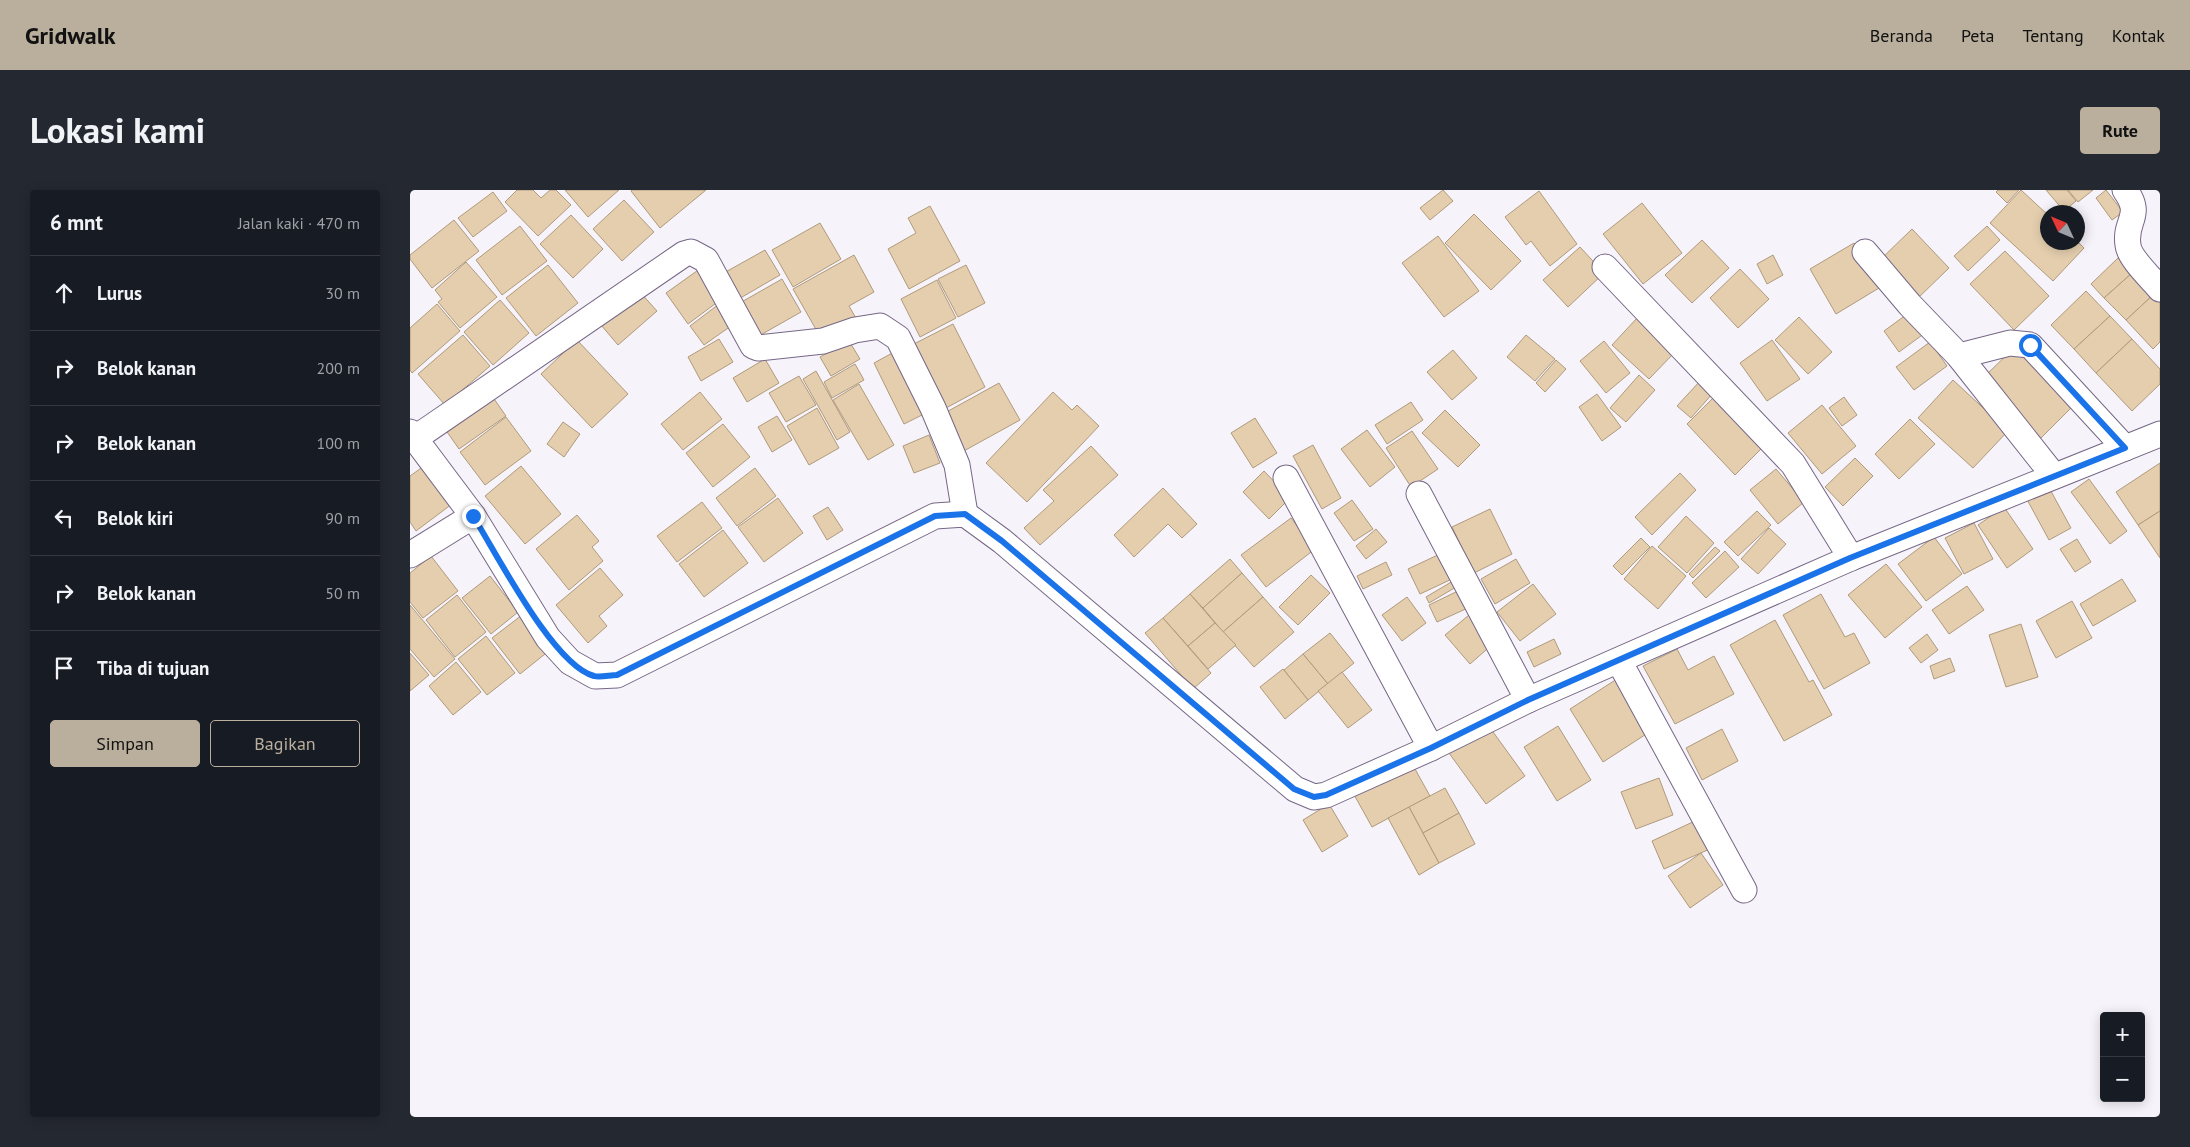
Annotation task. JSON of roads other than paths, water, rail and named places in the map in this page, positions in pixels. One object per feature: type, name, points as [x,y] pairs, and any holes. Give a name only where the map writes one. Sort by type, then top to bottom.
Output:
[{"type":"street","points":[[2125,190],[2133,201],[2135,208],[2128,238],[2128,247],[2160,289]]},
{"type":"street","points":[[965,514],[956,465],[933,408],[898,338],[880,326],[855,330],[823,341],[758,348],[753,346],[706,260],[692,252],[684,254],[412,436],[473,516],[548,638],[570,662],[594,676],[617,675],[935,516],[965,514],[1002,541],[1294,789],[1314,797],[1326,795],[1431,748],[1528,700],[1850,558],[2160,434]]},
{"type":"street","points":[[1865,252],[1910,306],[1959,356],[2054,476]]},
{"type":"street","points":[[1605,266],[1794,464],[1850,558]]},
{"type":"street","points":[[1959,356],[2010,343],[2030,345],[2125,448]]},
{"type":"street","points":[[1286,478],[1431,748]]},
{"type":"street","points":[[1420,494],[1528,700]]},
{"type":"street","points":[[410,555],[473,516]]},
{"type":"street","points":[[1619,661],[1744,890]]}]
